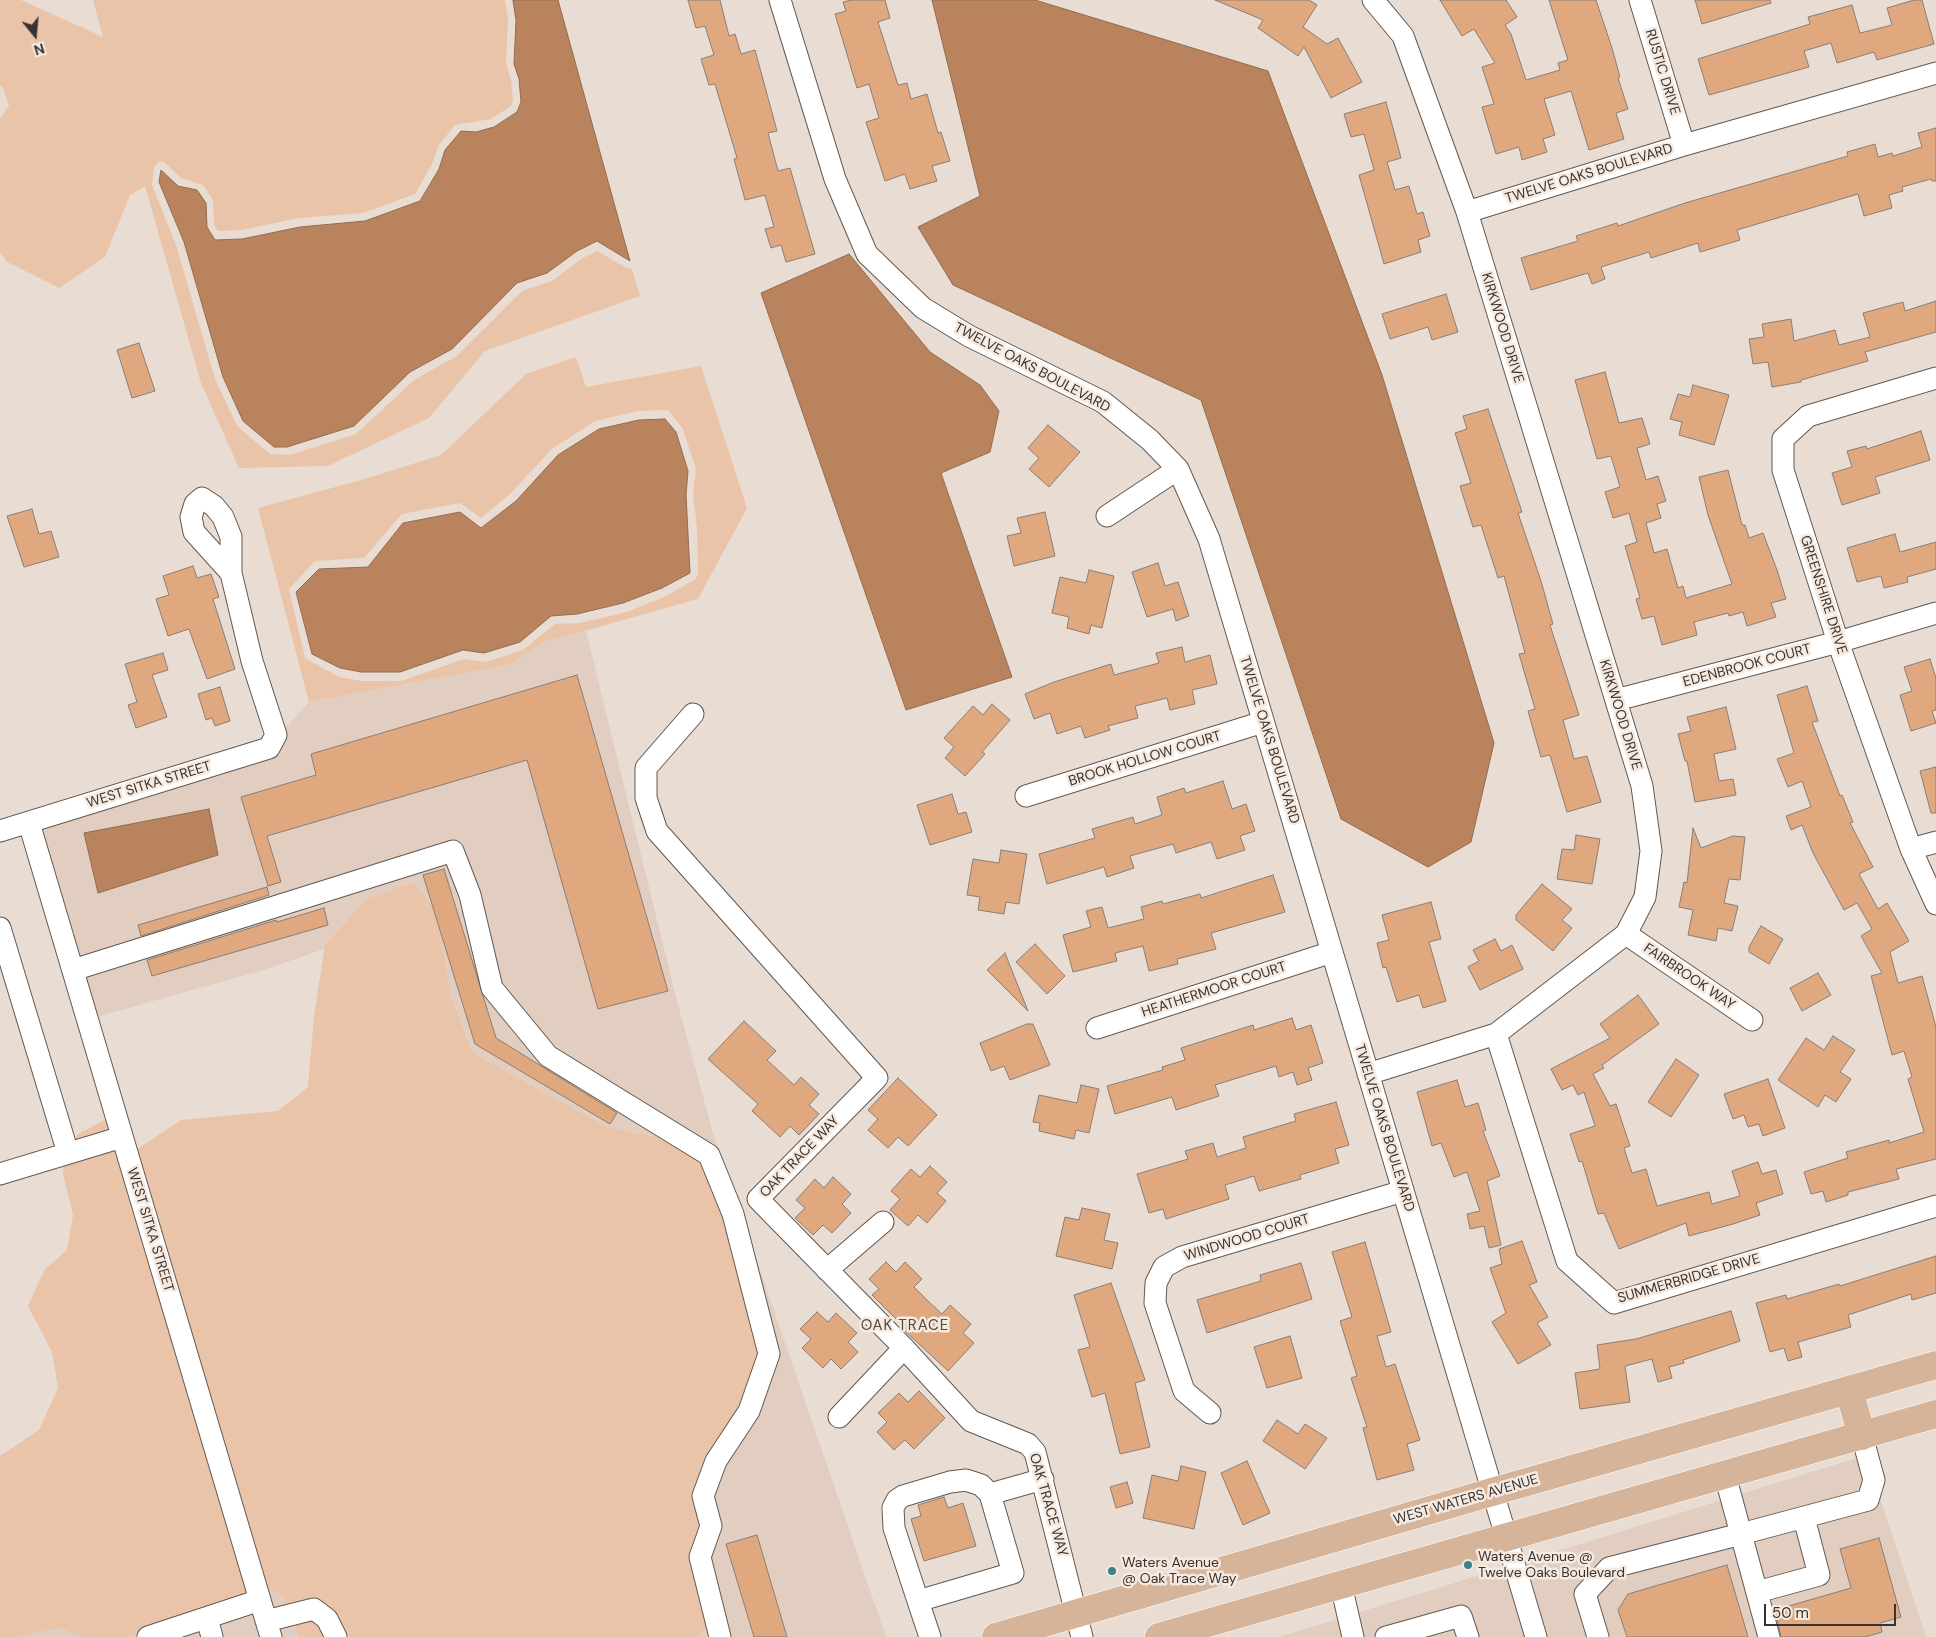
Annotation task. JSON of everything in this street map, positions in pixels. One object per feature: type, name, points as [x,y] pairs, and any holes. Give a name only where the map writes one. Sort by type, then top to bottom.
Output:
[{"type":"main road","name":"WEST WATERS AVENUE","points":[[996,1637],[1079,1626],[1492,1492],[1936,1365]]},
{"type":"main road","points":[[1849,1390],[1862,1436]]},
{"type":"main road","points":[[1159,1637],[1936,1414]]},
{"type":"street","name":"TWELVE OAKS BOULEVARD","points":[[780,0],[834,178],[867,254],[922,308],[969,336],[1103,402],[1150,440],[1178,469],[1209,539],[1536,1637]]},
{"type":"street","points":[[1373,0],[1403,36],[1467,212]]},
{"type":"street","name":"RUSTIC DRIVE","points":[[1640,0],[1684,145]]},
{"type":"street","name":"TWELVE OAKS BOULEVARD","points":[[1467,212],[1684,145],[1936,74]]},
{"type":"street","name":"KIRKWOOD DRIVE","points":[[1368,1074],[1496,1034],[1626,934],[1645,897],[1651,851],[1642,786],[1467,212]]},
{"type":"street","name":"GREENSHIRE DRIVE","points":[[1936,378],[1808,416],[1782,439],[1783,470],[1838,642],[1911,849],[1936,904]]},
{"type":"street","points":[[1107,516],[1178,469]]},
{"type":"street","name":"WEST SITKA STREET","points":[[0,831],[269,748],[276,735],[252,661],[231,572]]},
{"type":"street","name":"EDENBROOK COURT","points":[[1616,700],[1838,642],[1936,613]]},
{"type":"street","name":"OAK TRACE WAY","points":[[693,714],[646,768],[646,798],[657,831],[877,1078],[758,1199],[904,1348],[971,1421],[1028,1444],[1035,1452],[1070,1582],[1079,1626]]},
{"type":"street","name":"BROOK HOLLOW COURT","points":[[1026,796],[1264,722]]},
{"type":"street","name":"WEST SITKA STREET","points":[[28,823],[269,1629]]},
{"type":"street","points":[[1911,849],[1936,842]]},
{"type":"street","points":[[73,970],[453,852],[470,896],[492,988],[548,1056],[709,1155],[733,1214],[769,1354],[749,1411],[716,1461],[703,1496],[711,1526],[700,1557],[720,1637]]},
{"type":"street","points":[[0,928],[68,1153]]},
{"type":"street","name":"FAIRBROOK WAY","points":[[1626,934],[1752,1020]]},
{"type":"street","name":"HEATHERMOOR COURT","points":[[1097,1028],[1332,952]]},
{"type":"street","name":"SUMMERBRIDGE DRIVE","points":[[1496,1034],[1567,1261],[1614,1303],[1936,1206]]},
{"type":"street","points":[[0,1174],[122,1137]]},
{"type":"street","name":"WINDWOOD COURT","points":[[1210,1413],[1184,1391],[1155,1303],[1156,1283],[1164,1267],[1182,1257],[1403,1191]]},
{"type":"street","points":[[828,1270],[883,1222]]},
{"type":"street","points":[[839,1417],[904,1348]]},
{"type":"street","points":[[1598,1637],[1585,1594],[1608,1568],[1868,1500],[1874,1480],[1862,1436]]},
{"type":"street","points":[[1725,1475],[1769,1637]]},
{"type":"street","points":[[918,1601],[1013,1573],[990,1494],[981,1485],[962,1479],[898,1500],[893,1508],[894,1528],[918,1601],[930,1637]]},
{"type":"street","points":[[990,1494],[1043,1479]]},
{"type":"street","points":[[1757,1592],[1819,1575],[1804,1518]]},
{"type":"street","points":[[1341,1585],[1354,1637]]},
{"type":"street","points":[[148,1637],[210,1627],[260,1600]]},
{"type":"street","points":[[269,1629],[314,1609],[328,1620],[336,1637]]},
{"type":"street","points":[[1386,1637],[1460,1616],[1468,1637]]},
{"type":"shaded area","points":[[0,0],[21,0],[103,37],[93,0],[505,0],[508,19],[506,63],[511,80],[513,100],[511,106],[491,119],[455,125],[439,145],[432,164],[415,194],[363,213],[299,218],[241,230],[218,231],[214,225],[213,200],[203,185],[181,178],[164,162],[160,161],[154,167],[152,185],[176,245],[215,379],[237,426],[270,454],[290,455],[356,434],[414,380],[457,356],[522,291],[552,281],[581,259],[597,251],[632,269],[640,296],[485,351],[429,418],[328,466],[239,468],[201,383],[145,186],[130,195],[105,257],[59,288],[7,262],[0,252],[0,118],[9,106],[3,88],[0,85]]},
{"type":"shaded area","points":[[513,0],[558,0],[630,261],[597,241],[577,251],[547,273],[517,283],[452,349],[410,372],[354,426],[287,447],[274,447],[243,421],[223,377],[184,242],[159,182],[161,170],[178,186],[197,190],[206,203],[207,227],[215,240],[242,239],[300,227],[365,221],[420,201],[439,169],[445,150],[461,131],[476,132],[494,127],[517,112],[521,102],[519,79],[514,64],[516,20]]},
{"type":"shaded area","points":[[932,0],[1035,0],[1268,71],[1382,375],[1494,743],[1471,842],[1428,867],[1341,819],[1201,400],[953,285],[918,227],[980,196]]},
{"type":"shaded area","points":[[849,254],[930,352],[980,385],[999,411],[990,452],[941,473],[1012,677],[906,710],[761,293]]},
{"type":"shaded area","points":[[576,357],[586,387],[701,366],[747,508],[698,599],[545,642],[508,665],[309,702],[258,508],[365,479],[441,455],[526,374]],"holes":[[[638,411],[669,411],[683,429],[696,469],[693,495],[697,527],[698,573],[696,579],[666,596],[627,612],[580,623],[555,624],[523,650],[486,662],[464,659],[401,681],[361,681],[339,677],[305,658],[289,589],[315,561],[364,558],[402,514],[460,503],[481,518],[510,494],[552,449],[595,421]]]},
{"type":"shaded area","points":[[665,419],[676,432],[688,471],[686,495],[690,573],[662,588],[623,603],[577,614],[551,616],[520,642],[484,653],[463,650],[400,672],[361,672],[340,668],[312,654],[296,592],[319,569],[368,567],[403,523],[460,512],[481,528],[516,501],[558,455],[599,429],[639,420]]},
{"type":"shaded area","points":[[586,631],[677,1001],[713,1133],[886,1637],[698,1637],[709,1625],[698,1500],[768,1336],[697,1145],[607,1127],[473,1053],[451,997],[438,914],[365,900],[325,943],[324,949],[264,970],[96,1017],[40,830],[280,755],[276,738],[309,702],[508,665],[545,642]]},
{"type":"shaded area","points":[[209,809],[218,855],[98,893],[84,833]]},
{"type":"shaded area","points":[[414,882],[438,914],[451,997],[473,1053],[607,1127],[697,1145],[768,1336],[698,1500],[714,1553],[703,1589],[709,1625],[698,1637],[299,1637],[284,1598],[266,1586],[136,1150],[181,1120],[278,1111],[308,1087],[314,1016],[325,944],[365,900]]},
{"type":"shaded area","points":[[108,1118],[249,1593],[206,1613],[129,1637],[82,1637],[60,1628],[18,1637],[0,1637],[0,1456],[39,1430],[58,1388],[52,1352],[28,1306],[45,1269],[67,1250],[73,1215],[63,1174],[65,1155],[78,1134]]},
{"type":"shaded area","points":[[1866,1455],[1926,1637],[1546,1637],[1523,1562]]},
{"type":"shaded area","points":[[1506,1567],[1527,1637],[1279,1637]]},
{"type":"shaded area","points":[[266,1586],[284,1598],[299,1637],[281,1637]]},
{"type":"shaded area","points":[[249,1593],[262,1637],[129,1637],[206,1613]]},
{"type":"shaded area","points":[[60,1628],[82,1637],[18,1637]]},
{"type":"building","points":[[688,0],[720,0],[729,36],[735,34],[741,54],[755,50],[777,131],[768,133],[778,171],[790,168],[815,254],[786,262],[781,245],[771,248],[765,229],[774,227],[765,195],[745,200],[734,159],[737,158],[715,84],[709,85],[701,59],[714,55],[705,26],[696,28]]},
{"type":"building","points":[[851,0],[885,0],[890,18],[878,22],[898,85],[907,83],[911,99],[927,94],[938,133],[941,132],[950,161],[932,166],[937,181],[910,189],[905,174],[885,181],[866,122],[879,118],[869,84],[857,88],[835,14],[846,11],[843,2]]},
{"type":"building","points":[[1215,0],[1309,0],[1317,5],[1303,27],[1327,44],[1338,38],[1362,82],[1331,98],[1304,47],[1298,56],[1258,28],[1263,20]]},
{"type":"building","points":[[1440,0],[1506,0],[1517,17],[1505,25],[1511,34],[1526,80],[1560,70],[1558,63],[1568,60],[1549,0],[1596,0],[1612,48],[1620,77],[1618,78],[1628,109],[1616,113],[1624,139],[1589,150],[1571,91],[1544,99],[1555,135],[1543,139],[1547,152],[1522,160],[1519,147],[1496,154],[1482,107],[1494,104],[1482,67],[1495,63],[1474,29],[1462,36]]},
{"type":"building","points":[[1695,0],[1770,0],[1771,3],[1702,24]]},
{"type":"building","points":[[1914,0],[1922,0],[1934,44],[1877,60],[1874,52],[1837,63],[1831,43],[1804,51],[1809,67],[1709,95],[1698,59],[1810,24],[1808,17],[1852,5],[1860,33],[1892,25],[1887,8]]},
{"type":"building","points":[[1386,102],[1401,158],[1387,162],[1395,190],[1409,186],[1417,214],[1423,212],[1430,236],[1418,240],[1421,252],[1384,264],[1359,175],[1374,170],[1364,134],[1351,137],[1344,114]]},
{"type":"building","points":[[1936,128],[1936,181],[1931,179],[1902,187],[1903,191],[1889,195],[1892,208],[1864,216],[1858,194],[1737,230],[1740,240],[1700,252],[1698,243],[1651,258],[1649,252],[1601,267],[1605,279],[1592,284],[1588,273],[1531,290],[1521,258],[1578,241],[1576,236],[1617,223],[1618,226],[1685,203],[1848,156],[1847,152],[1875,144],[1878,157],[1892,153],[1893,156],[1922,147],[1918,133]]},
{"type":"building","points":[[1446,294],[1458,332],[1432,340],[1428,327],[1390,339],[1382,314]]},
{"type":"building","points":[[1936,301],[1936,332],[1865,352],[1868,361],[1801,380],[1801,382],[1772,387],[1768,362],[1753,364],[1749,339],[1764,337],[1762,324],[1791,319],[1794,341],[1835,330],[1839,345],[1870,337],[1863,313],[1903,302],[1905,311]]},
{"type":"building","points":[[139,343],[155,391],[132,398],[117,350]]},
{"type":"building","points":[[1605,372],[1619,423],[1642,418],[1650,444],[1637,448],[1646,480],[1658,476],[1666,501],[1657,504],[1661,518],[1646,523],[1654,553],[1667,549],[1678,588],[1683,586],[1686,598],[1732,584],[1708,515],[1699,477],[1728,470],[1742,525],[1745,525],[1749,538],[1763,533],[1777,570],[1786,599],[1771,603],[1776,617],[1747,626],[1743,612],[1729,616],[1728,613],[1694,622],[1697,635],[1662,645],[1654,616],[1642,619],[1636,599],[1640,598],[1625,546],[1637,542],[1629,513],[1613,518],[1605,492],[1620,487],[1611,456],[1597,459],[1575,380]]},
{"type":"building","points":[[1693,385],[1729,395],[1714,445],[1679,435],[1682,422],[1670,419],[1678,394],[1690,397]]},
{"type":"building","points":[[1488,409],[1522,512],[1518,513],[1541,581],[1553,624],[1550,625],[1579,715],[1563,720],[1574,759],[1587,756],[1601,802],[1567,812],[1550,755],[1541,757],[1528,711],[1535,709],[1519,654],[1525,653],[1504,576],[1498,578],[1481,525],[1473,527],[1460,486],[1471,483],[1455,433],[1467,429],[1463,416]]},
{"type":"building","points":[[1048,425],[1080,452],[1049,487],[1029,469],[1039,458],[1028,448]]},
{"type":"building","points":[[1921,431],[1930,460],[1875,477],[1880,493],[1842,505],[1832,473],[1852,467],[1847,451],[1866,446],[1867,449]]},
{"type":"building","points":[[32,509],[39,534],[51,531],[59,557],[24,567],[7,516]]},
{"type":"building","points":[[1045,512],[1055,556],[1014,566],[1007,536],[1021,533],[1017,518]]},
{"type":"building","points":[[1895,534],[1900,552],[1936,542],[1936,569],[1907,577],[1908,582],[1884,588],[1881,576],[1857,582],[1847,548]]},
{"type":"building","points":[[1158,563],[1165,586],[1178,582],[1189,616],[1176,621],[1173,609],[1147,617],[1132,572]]},
{"type":"building","points":[[193,566],[197,578],[211,574],[219,597],[213,599],[235,669],[207,679],[189,629],[168,636],[156,599],[169,595],[163,576]]},
{"type":"building","points":[[1089,570],[1114,576],[1102,628],[1091,625],[1089,634],[1067,628],[1069,617],[1052,613],[1060,577],[1086,583]]},
{"type":"building","points":[[1182,647],[1185,662],[1210,655],[1217,684],[1192,690],[1195,704],[1170,710],[1167,698],[1135,706],[1138,718],[1108,726],[1110,730],[1085,738],[1081,726],[1057,734],[1050,713],[1034,719],[1025,694],[1054,682],[1111,664],[1114,675],[1159,663],[1156,653]]},
{"type":"building","points":[[163,653],[168,670],[152,675],[167,717],[136,728],[128,705],[137,702],[125,664]]},
{"type":"building","points":[[1930,659],[1936,678],[1936,710],[1932,711],[1936,723],[1911,731],[1900,695],[1912,691],[1904,667]]},
{"type":"building","points":[[577,675],[668,991],[598,1009],[527,760],[267,836],[281,882],[268,886],[241,797],[316,775],[311,754]]},
{"type":"building","points":[[1807,686],[1818,721],[1812,722],[1840,796],[1842,795],[1853,822],[1850,823],[1873,867],[1859,874],[1878,909],[1887,903],[1909,941],[1890,952],[1898,983],[1922,976],[1936,1027],[1936,1159],[1896,1169],[1899,1179],[1848,1192],[1848,1195],[1826,1202],[1823,1191],[1811,1194],[1804,1172],[1848,1158],[1846,1152],[1889,1140],[1889,1143],[1924,1132],[1908,1079],[1912,1077],[1904,1051],[1892,1055],[1871,976],[1882,973],[1861,936],[1872,929],[1857,903],[1844,910],[1813,853],[1802,825],[1791,830],[1786,816],[1811,807],[1802,781],[1788,787],[1777,759],[1794,753],[1777,695]]},
{"type":"building","points":[[220,687],[230,721],[215,726],[212,718],[206,720],[198,694]]},
{"type":"building","points":[[992,704],[1010,720],[982,752],[985,754],[965,776],[945,758],[954,747],[944,738],[973,706],[983,715]]},
{"type":"building","points":[[1726,707],[1736,749],[1714,754],[1719,781],[1733,779],[1736,795],[1695,802],[1687,761],[1685,761],[1678,734],[1691,731],[1687,717]]},
{"type":"building","points":[[1936,767],[1936,813],[1931,813],[1920,771]]},
{"type":"building","points":[[1223,781],[1232,809],[1246,804],[1255,831],[1240,836],[1245,850],[1217,859],[1211,842],[1176,853],[1173,844],[1130,856],[1134,868],[1107,877],[1104,867],[1047,884],[1039,854],[1095,838],[1092,829],[1133,817],[1135,824],[1162,815],[1157,797],[1184,788],[1186,793]]},
{"type":"building","points":[[952,794],[958,814],[966,812],[972,832],[930,845],[917,805]]},
{"type":"building","points":[[1693,828],[1701,848],[1733,836],[1745,837],[1740,880],[1729,879],[1724,903],[1738,906],[1732,931],[1718,928],[1716,941],[1688,935],[1693,910],[1679,907],[1684,882],[1687,883]]},
{"type":"building","points":[[1576,835],[1600,839],[1592,884],[1557,879],[1562,849],[1574,850]]},
{"type":"building","points":[[1001,850],[1027,854],[1019,904],[1006,902],[1004,914],[978,910],[980,897],[967,895],[973,859],[999,863]]},
{"type":"building","points":[[444,869],[496,1038],[617,1113],[610,1124],[475,1044],[423,875]]},
{"type":"building","points":[[1273,875],[1285,912],[1211,933],[1216,949],[1177,959],[1178,964],[1149,971],[1143,946],[1115,953],[1117,961],[1073,972],[1063,935],[1091,927],[1086,911],[1102,907],[1108,928],[1144,919],[1141,907],[1162,901],[1163,904],[1200,894],[1201,898]]},
{"type":"building","points":[[1542,884],[1572,909],[1562,920],[1572,928],[1553,951],[1516,920],[1516,915]]},
{"type":"building","points":[[267,887],[269,895],[141,936],[138,925]]},
{"type":"building","points":[[1431,902],[1441,939],[1429,942],[1446,1001],[1423,1008],[1419,995],[1397,1002],[1386,967],[1383,968],[1377,943],[1389,940],[1382,915]]},
{"type":"building","points":[[324,908],[328,925],[152,976],[147,960],[276,920],[277,922]]},
{"type":"building","points":[[1761,926],[1783,939],[1769,964],[1749,952],[1749,947]]},
{"type":"building","points":[[1495,939],[1501,951],[1512,945],[1523,969],[1480,990],[1468,967],[1479,961],[1473,950]]},
{"type":"building","points":[[1035,944],[1065,976],[1047,994],[1016,962]]},
{"type":"building","points":[[1005,953],[1028,1011],[987,970]]},
{"type":"building","points":[[1818,973],[1831,995],[1802,1011],[1790,988]]},
{"type":"building","points":[[1638,995],[1659,1024],[1602,1065],[1604,1068],[1593,1074],[1610,1106],[1616,1104],[1630,1146],[1624,1148],[1632,1173],[1646,1169],[1657,1206],[1709,1192],[1712,1204],[1740,1196],[1732,1171],[1758,1162],[1762,1174],[1776,1170],[1783,1194],[1756,1203],[1760,1215],[1689,1236],[1686,1223],[1619,1249],[1604,1213],[1598,1214],[1582,1161],[1579,1162],[1570,1134],[1595,1126],[1584,1092],[1578,1095],[1573,1085],[1562,1090],[1551,1069],[1610,1038],[1600,1024]]},
{"type":"building","points":[[1292,1018],[1296,1030],[1311,1025],[1323,1063],[1308,1068],[1312,1080],[1297,1085],[1293,1072],[1279,1077],[1276,1066],[1215,1085],[1219,1096],[1176,1110],[1172,1097],[1115,1114],[1107,1086],[1163,1070],[1162,1067],[1185,1060],[1181,1048],[1253,1025],[1254,1030]]},
{"type":"building","points":[[744,1021],[776,1051],[767,1060],[794,1085],[801,1077],[819,1094],[809,1105],[819,1114],[799,1135],[790,1126],[780,1137],[752,1111],[758,1104],[708,1059]]},
{"type":"building","points":[[1027,1024],[1033,1024],[1050,1065],[1010,1080],[1004,1066],[991,1071],[980,1043]]},
{"type":"building","points":[[1833,1036],[1855,1050],[1840,1072],[1851,1079],[1836,1102],[1825,1095],[1818,1107],[1778,1080],[1806,1038],[1824,1050]]},
{"type":"building","points":[[1676,1059],[1699,1075],[1671,1117],[1648,1102]]},
{"type":"building","points":[[898,1078],[937,1115],[908,1146],[898,1137],[888,1148],[868,1130],[878,1119],[868,1110]]},
{"type":"building","points":[[1768,1079],[1785,1128],[1763,1136],[1759,1124],[1748,1127],[1744,1115],[1733,1119],[1724,1094]]},
{"type":"building","points":[[1457,1080],[1465,1107],[1478,1103],[1486,1130],[1483,1131],[1500,1176],[1487,1181],[1501,1245],[1489,1248],[1484,1226],[1470,1229],[1467,1214],[1480,1211],[1467,1172],[1454,1177],[1441,1143],[1432,1146],[1417,1092]]},
{"type":"building","points":[[1081,1085],[1099,1089],[1089,1133],[1076,1130],[1074,1139],[1039,1131],[1040,1123],[1033,1122],[1039,1095],[1077,1103]]},
{"type":"building","points":[[1336,1102],[1349,1145],[1335,1149],[1339,1163],[1300,1175],[1301,1179],[1259,1191],[1254,1176],[1225,1185],[1229,1199],[1166,1219],[1163,1209],[1149,1213],[1137,1174],[1188,1159],[1185,1151],[1213,1143],[1217,1157],[1246,1148],[1243,1137],[1296,1121],[1294,1114]]},
{"type":"building","points":[[930,1166],[947,1182],[937,1193],[946,1201],[927,1223],[918,1215],[908,1226],[890,1210],[900,1199],[891,1191],[911,1169],[920,1177]]},
{"type":"building","points":[[833,1177],[851,1194],[842,1204],[851,1213],[832,1233],[823,1225],[813,1235],[795,1218],[805,1208],[796,1200],[815,1179],[824,1188]]},
{"type":"building","points":[[1082,1208],[1110,1214],[1104,1240],[1118,1243],[1112,1269],[1056,1256],[1065,1217],[1079,1220]]},
{"type":"building","points":[[1522,1241],[1537,1282],[1529,1285],[1548,1317],[1537,1323],[1551,1345],[1518,1364],[1492,1322],[1506,1313],[1490,1268],[1502,1264],[1499,1249]]},
{"type":"building","points":[[1365,1242],[1391,1332],[1377,1336],[1386,1367],[1395,1364],[1420,1440],[1407,1444],[1414,1470],[1377,1480],[1363,1428],[1367,1427],[1351,1378],[1357,1376],[1340,1321],[1352,1317],[1332,1252]]},
{"type":"building","points":[[1936,1256],[1936,1293],[1912,1300],[1911,1294],[1848,1315],[1851,1327],[1798,1342],[1802,1357],[1788,1361],[1784,1348],[1770,1352],[1756,1303],[1786,1295],[1787,1299],[1839,1284],[1840,1286]]},
{"type":"building","points":[[886,1262],[896,1272],[905,1262],[922,1279],[914,1287],[927,1300],[942,1314],[950,1305],[971,1324],[963,1333],[974,1343],[948,1371],[905,1331],[907,1330],[872,1295],[879,1289],[869,1279]]},
{"type":"building","points":[[1301,1263],[1312,1299],[1207,1333],[1197,1300],[1261,1281],[1260,1275]]},
{"type":"building","points":[[1111,1283],[1145,1380],[1135,1383],[1150,1447],[1120,1454],[1105,1393],[1092,1397],[1078,1350],[1090,1347],[1074,1295]]},
{"type":"building","points":[[1731,1311],[1740,1341],[1683,1360],[1684,1363],[1669,1367],[1672,1378],[1658,1382],[1652,1359],[1625,1366],[1630,1402],[1580,1409],[1575,1373],[1600,1369],[1597,1345],[1636,1339]]},
{"type":"building","points":[[817,1312],[828,1322],[836,1313],[857,1333],[848,1342],[858,1352],[841,1369],[831,1359],[823,1368],[802,1348],[811,1339],[800,1329]]},
{"type":"building","points":[[1290,1336],[1302,1378],[1267,1388],[1254,1347]]},
{"type":"building","points":[[919,1391],[945,1418],[914,1449],[905,1440],[894,1450],[877,1432],[887,1422],[878,1413],[899,1393],[908,1402]]},
{"type":"building","points":[[1277,1420],[1298,1434],[1305,1424],[1327,1438],[1305,1469],[1263,1441]]},
{"type":"building","points":[[1247,1461],[1270,1513],[1243,1525],[1221,1473]]},
{"type":"building","points":[[1181,1466],[1206,1472],[1194,1529],[1143,1518],[1152,1475],[1178,1481]]},
{"type":"building","points":[[1127,1482],[1133,1503],[1116,1508],[1110,1487]]},
{"type":"building","points":[[944,1497],[948,1508],[963,1503],[976,1546],[924,1561],[911,1519],[921,1516],[918,1505]]},
{"type":"building","points":[[757,1535],[787,1637],[754,1637],[726,1544]]},
{"type":"building","points":[[1879,1538],[1901,1617],[1880,1623],[1882,1632],[1865,1637],[1781,1637],[1775,1610],[1851,1588],[1840,1549]]},
{"type":"building","points":[[1727,1565],[1748,1637],[1627,1637],[1618,1610],[1628,1594]]},
{"type":"place","name":"Waters Avenue @ Twelve Oaks Boulevard","points":[[1468,1565]]},
{"type":"place","name":"Waters Avenue @ Oak Trace Way","points":[[1112,1571]]},
{"type":"district","name":"OAK TRACE","points":[[905,1326]]}]
